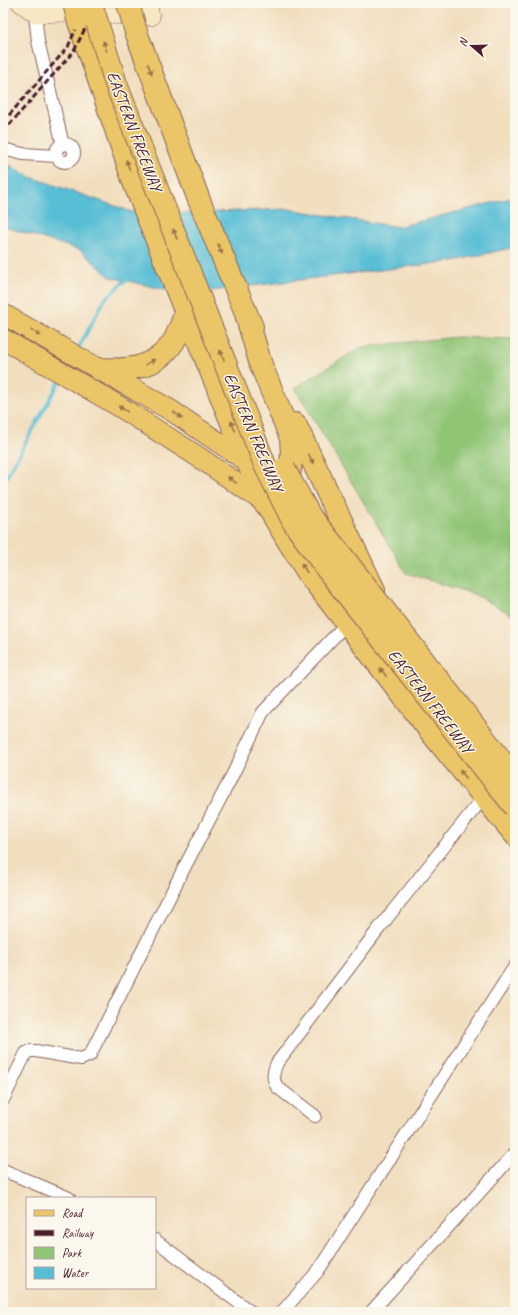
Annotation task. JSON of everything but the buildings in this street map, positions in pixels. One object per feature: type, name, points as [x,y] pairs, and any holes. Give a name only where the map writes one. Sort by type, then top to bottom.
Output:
[{"type":"highway","name":"EASTERN FREEWAY","points":[[106,3],[131,82],[279,458],[297,493],[310,516],[515,778]]},
{"type":"highway","points":[[128,3],[145,17],[199,200],[246,314],[298,432],[379,598],[383,626]]},
{"type":"highway","name":"EASTERN FREEWAY","points":[[81,8],[116,84],[265,465],[294,523],[326,568],[515,807]]},
{"type":"highway","points":[[81,8],[130,170],[184,308],[264,502],[287,490],[292,454],[291,438],[261,364],[246,314]]},
{"type":"highway","points":[[84,361],[127,370],[138,368],[155,360],[174,342],[184,308]]},
{"type":"main road","points":[[3,314],[172,411],[287,490],[383,626],[458,722],[515,783]]},
{"type":"main road","points":[[3,339],[160,432],[264,502],[310,576],[346,624],[436,740],[515,836]]},
{"type":"street","points":[[20,3],[34,8],[64,13],[145,17]]},
{"type":"street","points":[[3,149],[23,154],[57,156],[60,161],[66,162],[71,160],[73,157],[74,152],[71,147],[66,144],[63,145],[38,41],[34,8]]},
{"type":"street","points":[[3,1100],[26,1053],[36,1051],[81,1059],[90,1055],[263,712],[346,624]]},
{"type":"street","points":[[315,1116],[277,1087],[273,1080],[273,1072],[277,1063],[380,927],[483,798]]},
{"type":"street","points":[[282,1312],[318,1271],[515,966]]},
{"type":"street","points":[[371,1312],[515,1153]]},
{"type":"street","points":[[3,1170],[67,1197]]},
{"type":"street","points":[[156,1241],[251,1312]]},
{"type":"shaded area","points":[[213,1299],[230,1312],[205,1312]]},
{"type":"green space","points":[[457,337],[515,339],[515,616],[474,594],[406,573],[295,388],[361,347]]},
{"type":"water","points":[[3,161],[28,176],[141,215],[288,209],[398,227],[515,197],[515,247],[454,261],[185,294],[110,277],[80,250],[3,226]]},
{"type":"waterway","points":[[78,349],[105,299],[129,277]]},
{"type":"waterway","points":[[3,483],[61,379]]},
{"type":"railway","points":[[3,122],[68,47],[87,3]]},
{"type":"railway","points":[[3,132],[74,51],[96,3]]}]
